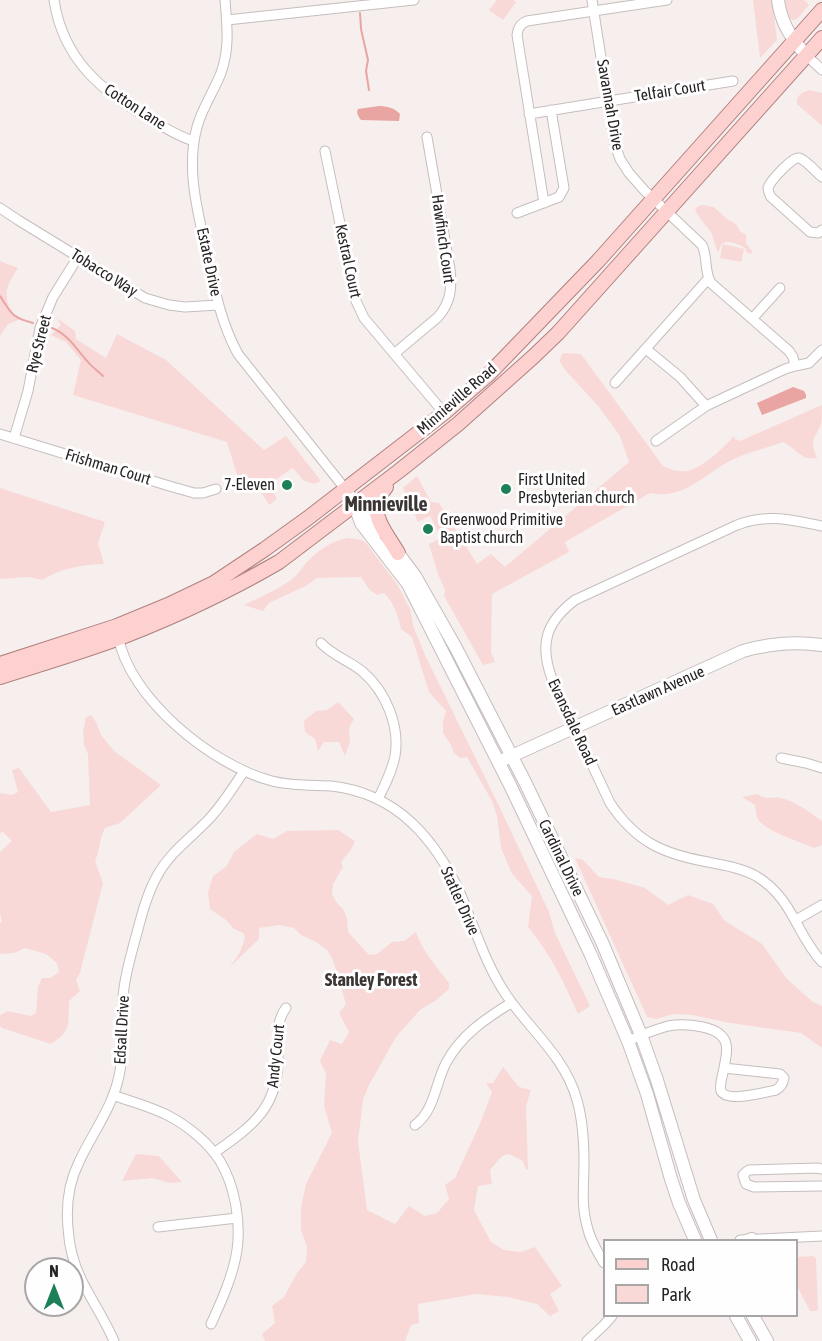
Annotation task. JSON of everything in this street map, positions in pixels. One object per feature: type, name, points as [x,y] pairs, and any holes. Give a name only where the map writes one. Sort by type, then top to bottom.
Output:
[{"type":"main road","points":[[778,0],[783,22],[806,56]]},
{"type":"main road","name":"Minnieville Road","points":[[0,677],[117,632],[214,583],[346,490],[444,413],[489,374],[598,261],[822,10]]},
{"type":"main road","name":"Minnieville Road","points":[[0,664],[176,614],[261,573],[355,506],[466,417],[549,341],[822,38]]},
{"type":"main road","points":[[398,552],[380,522],[376,506],[379,495],[399,471]]},
{"type":"main road","name":"Cardinal Drive","points":[[346,490],[361,523],[408,584],[499,762],[590,953],[628,1041],[647,1094],[679,1203],[695,1239]]},
{"type":"main road","name":"Cardinal Drive","points":[[355,506],[366,512],[398,552],[427,596],[512,756],[602,942],[641,1035],[685,1175],[711,1239]]},
{"type":"main road","name":"Eastlawn Avenue","points":[[499,762],[743,651],[780,643],[822,645]]},
{"type":"main road","points":[[737,1317],[750,1341]]},
{"type":"main road","points":[[754,1317],[767,1341]]},
{"type":"street","name":"Cotton Lane","points":[[54,0],[63,35],[87,73],[116,98],[142,115],[194,141]]},
{"type":"street","name":"Estate Drive","points":[[225,0],[228,33],[225,57],[221,73],[202,112],[194,141],[192,170],[195,196],[218,305],[227,332],[238,354],[346,490]]},
{"type":"street","points":[[227,20],[414,0]]},
{"type":"street","name":"Savannah Drive","points":[[592,0],[614,141],[620,159],[629,173],[653,199],[704,248],[708,279]]},
{"type":"street","points":[[544,203],[517,35],[518,29],[527,21],[667,0]]},
{"type":"street","points":[[806,56],[822,70]]},
{"type":"street","name":"Telfair Court","points":[[529,114],[733,81]]},
{"type":"street","points":[[517,213],[559,197],[564,188],[551,110]]},
{"type":"street","name":"Hawfinch Court","points":[[394,354],[438,317],[450,296],[450,269],[427,137]]},
{"type":"street","name":"Kestral Court","points":[[325,151],[356,301],[364,318],[444,413]]},
{"type":"street","points":[[822,177],[802,159],[796,158],[770,184],[768,190],[771,197],[810,232],[817,233],[822,230]]},
{"type":"street","name":"Tobacco Way","points":[[0,208],[132,291],[158,303],[185,307],[218,305]]},
{"type":"street","name":"Rye Street","points":[[14,438],[28,391],[40,328],[54,297],[78,257]]},
{"type":"street","points":[[615,383],[708,279],[789,351],[795,366]]},
{"type":"street","points":[[752,319],[780,288]]},
{"type":"street","points":[[646,349],[680,377],[706,406]]},
{"type":"street","points":[[656,441],[706,406],[785,369],[809,363],[822,350]]},
{"type":"street","name":"Frishman Court","points":[[0,434],[175,488],[203,493],[216,489]]},
{"type":"street","name":"Evansdale Road","points":[[822,526],[778,518],[757,518],[746,521],[575,600],[565,607],[549,627],[546,651],[552,679],[610,803],[619,816],[645,840],[663,850],[685,858],[733,867],[755,876],[782,899],[822,962]]},
{"type":"street","name":"Statler Drive","points":[[117,632],[130,669],[139,685],[164,715],[222,760],[259,777],[283,783],[345,788],[378,799],[400,812],[438,854],[461,895],[495,978],[511,1002],[554,1053],[576,1097],[583,1137],[584,1210],[591,1239],[603,1261]]},
{"type":"street","points":[[321,643],[364,673],[380,691],[389,710],[395,730],[396,744],[386,784],[378,799]]},
{"type":"street","points":[[781,759],[822,768]]},
{"type":"street","name":"Edsall Drive","points":[[114,1341],[78,1272],[69,1239],[69,1195],[78,1163],[113,1095],[119,1076],[123,1049],[125,981],[144,905],[150,890],[164,864],[223,803],[243,771]]},
{"type":"street","points":[[796,920],[822,905]]},
{"type":"street","points":[[415,1125],[428,1111],[445,1065],[460,1041],[474,1028],[511,1002]]},
{"type":"street","name":"Andy Court","points":[[214,1153],[251,1126],[267,1106],[276,1083],[279,1060],[278,1026],[286,1008]]},
{"type":"street","points":[[628,1041],[666,1027],[680,1025],[712,1029],[723,1037],[726,1045],[720,1088],[723,1094],[740,1097],[776,1090],[783,1083],[784,1078],[780,1074],[724,1068]]},
{"type":"street","points":[[113,1095],[170,1116],[194,1132],[214,1153],[225,1172],[235,1202],[237,1249],[222,1300],[211,1324]]},
{"type":"street","points":[[822,1169],[749,1170],[743,1175],[746,1184],[753,1187],[822,1186]]},
{"type":"street","points":[[158,1227],[237,1218]]},
{"type":"street","points":[[766,1239],[822,1236]]},
{"type":"street","points":[[587,1341],[611,1317]]},
{"type":"green space","points":[[497,0],[516,2],[503,20],[489,10]]},
{"type":"green space","points":[[753,0],[772,0],[777,40],[760,58]]},
{"type":"green space","points":[[783,0],[804,0],[809,5],[797,19],[793,20],[787,17]]},
{"type":"green space","points":[[810,90],[822,93],[822,126],[797,104],[798,96]]},
{"type":"green space","points":[[698,206],[714,207],[736,224],[746,235],[746,243],[753,252],[749,254],[745,248],[727,242],[722,244],[718,253],[711,232],[695,210]]},
{"type":"green space","points":[[723,244],[744,249],[741,262],[720,258]]},
{"type":"green space","points":[[0,261],[18,268],[9,284],[7,299],[14,314],[21,319],[8,324],[0,336]]},
{"type":"green space","points":[[57,318],[75,331],[76,339],[106,358],[117,334],[166,360],[264,450],[286,436],[321,481],[314,484],[303,480],[293,468],[269,484],[277,499],[269,505],[261,492],[242,491],[227,442],[73,395],[81,360],[66,342],[51,335],[61,325]]},
{"type":"green space","points":[[564,353],[581,354],[663,466],[680,471],[691,470],[709,460],[734,436],[740,441],[822,405],[821,425],[813,444],[817,458],[807,458],[783,442],[752,452],[734,459],[684,489],[674,493],[650,493],[565,542],[569,552],[492,594],[491,652],[495,662],[483,665],[444,596],[445,590],[429,544],[441,538],[430,516],[418,522],[403,488],[417,476],[431,502],[439,503],[477,564],[491,554],[505,567],[629,462],[620,436],[599,407],[560,362],[561,355]]},
{"type":"green space","points":[[0,488],[105,522],[98,543],[104,564],[72,568],[42,580],[30,577],[0,579]]},
{"type":"green space","points":[[348,538],[362,540],[366,543],[397,584],[410,609],[414,628],[426,657],[549,912],[555,933],[590,1006],[578,1014],[550,959],[528,927],[532,896],[512,874],[501,848],[497,816],[492,801],[467,757],[460,758],[454,753],[443,733],[446,711],[429,692],[412,637],[401,629],[395,610],[384,593],[377,595],[369,589],[361,577],[317,578],[306,586],[269,603],[263,611],[244,605],[291,580],[311,558],[337,541]]},
{"type":"green space","points":[[338,702],[354,719],[349,728],[350,741],[345,756],[339,742],[324,742],[318,751],[315,739],[305,732],[304,721],[316,711],[327,710]]},
{"type":"green space","points":[[91,715],[101,735],[114,751],[161,785],[120,823],[105,828],[103,832],[95,861],[103,883],[80,973],[76,980],[80,991],[69,1001],[66,1031],[51,1044],[0,1026],[0,1015],[8,1011],[31,1016],[36,1013],[38,987],[42,978],[50,978],[59,972],[57,963],[46,954],[25,948],[14,953],[0,954],[0,923],[2,922],[0,852],[12,841],[3,832],[0,833],[0,793],[12,795],[18,792],[12,770],[19,768],[51,812],[90,805],[88,754],[84,745],[83,732],[86,717]]},
{"type":"green space","points":[[757,794],[791,802],[822,821],[822,845],[814,848],[766,827],[757,817],[755,805],[742,797]]},
{"type":"green space","points":[[338,830],[355,841],[341,862],[343,867],[333,884],[332,894],[347,918],[348,932],[369,955],[377,954],[392,942],[404,941],[416,932],[426,952],[449,983],[449,989],[420,1010],[396,1037],[363,1100],[358,1141],[367,1210],[395,1224],[409,1206],[425,1216],[437,1213],[449,1199],[445,1185],[455,1178],[480,1124],[492,1092],[486,1083],[493,1083],[503,1067],[519,1087],[531,1090],[526,1106],[528,1169],[526,1170],[523,1161],[509,1154],[502,1156],[490,1170],[492,1184],[478,1186],[474,1210],[491,1242],[504,1250],[521,1252],[535,1247],[562,1286],[550,1294],[559,1311],[550,1316],[537,1304],[508,1297],[476,1294],[418,1304],[419,1323],[411,1325],[405,1341],[265,1341],[262,1334],[275,1323],[272,1306],[284,1297],[306,1262],[307,1247],[301,1230],[301,1207],[306,1184],[332,1133],[324,1106],[326,1074],[320,1061],[330,1040],[342,1044],[349,1032],[339,1013],[346,1004],[333,960],[327,950],[301,935],[294,928],[279,925],[259,928],[259,939],[230,967],[240,952],[245,938],[243,933],[234,929],[210,909],[208,892],[213,876],[226,867],[234,852],[257,834],[273,839],[287,831]]},
{"type":"green space","points":[[575,858],[583,860],[599,877],[645,888],[668,905],[688,895],[713,904],[725,921],[762,944],[787,979],[813,1002],[822,1006],[822,1048],[801,1033],[730,1023],[693,1015],[673,1014],[657,1019],[647,1017]]},
{"type":"green space","points":[[136,1154],[159,1156],[182,1182],[169,1183],[153,1178],[122,1181]]},
{"type":"green space","points":[[813,1256],[816,1258],[817,1311],[810,1311],[798,1288],[798,1257]]},
{"type":"shaded area","points":[[379,106],[398,112],[399,121],[361,120],[357,112],[358,109]]},
{"type":"shaded area","points":[[793,387],[804,391],[806,398],[762,415],[757,403]]},
{"type":"waterway","points":[[360,13],[368,60],[366,71],[369,90]]},
{"type":"waterway","points":[[0,296],[13,314],[33,323]]},
{"type":"waterway","points":[[52,328],[68,338],[103,376]]},
{"type":"place","name":"7-Eleven","points":[[287,485]]},
{"type":"place","name":"First United Presbyterian church","points":[[506,489]]},
{"type":"place","name":"Greenwood Primitive Baptist church","points":[[428,529]]},
{"type":"district","name":"Minnieville","points":[[386,505]]},
{"type":"district","name":"Stanley Forest","points":[[371,980]]}]
